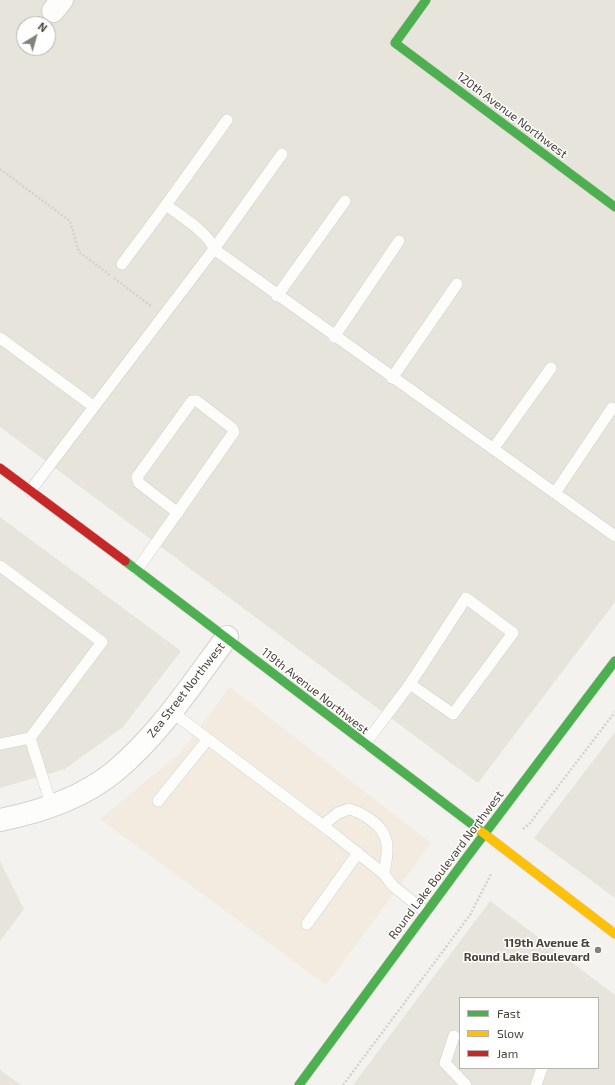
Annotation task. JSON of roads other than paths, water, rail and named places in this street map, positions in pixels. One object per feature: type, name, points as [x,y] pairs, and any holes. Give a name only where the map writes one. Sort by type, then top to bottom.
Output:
[{"type":"street","name":"120th Avenue Northwest","points":[[426,0],[395,42],[615,207]]},
{"type":"street","name":"119th Avenue Northwest","points":[[0,468],[227,637],[615,934]]},
{"type":"street","name":"Zea Street Northwest","points":[[0,820],[52,807],[82,792],[113,773],[142,745],[172,712],[227,637]]},
{"type":"street","name":"Round Lake Boulevard Northwest","points":[[299,1085],[426,912],[615,661]]},
{"type":"lane","points":[[122,264],[227,120]]},
{"type":"lane","points":[[30,491],[214,249],[282,154]]},
{"type":"lane","points":[[277,296],[345,201]]},
{"type":"lane","points":[[166,205],[212,242],[214,249],[277,296],[555,493],[614,532]]},
{"type":"lane","points":[[334,337],[399,241]]},
{"type":"lane","points":[[392,378],[457,284]]},
{"type":"lane","points":[[0,338],[94,406]]},
{"type":"lane","points":[[493,449],[551,368]]},
{"type":"lane","points":[[137,570],[178,513],[234,432],[232,428],[197,401],[192,401],[137,477],[139,483],[178,513]]},
{"type":"lane","points":[[555,493],[612,408]]},
{"type":"lane","points":[[0,566],[102,642],[30,738],[0,744]]},
{"type":"lane","points":[[365,744],[410,684],[466,598],[513,633],[453,714],[410,684]]},
{"type":"lane","points":[[172,712],[323,825],[384,874],[393,886],[426,912]]},
{"type":"lane","points":[[30,738],[52,807]]},
{"type":"lane","points":[[158,801],[208,739]]},
{"type":"lane","points":[[323,825],[343,810],[349,808],[360,811],[376,823],[385,832],[387,842],[384,874]]},
{"type":"lane","points":[[307,924],[358,853]]},
{"type":"lane","points":[[454,1036],[445,1063],[466,1085]]},
{"type":"lane","points":[[536,1085],[542,1069]]},
{"type":"place","name":"119th Avenue & Round Lake Boulevard","points":[[598,950]]}]
